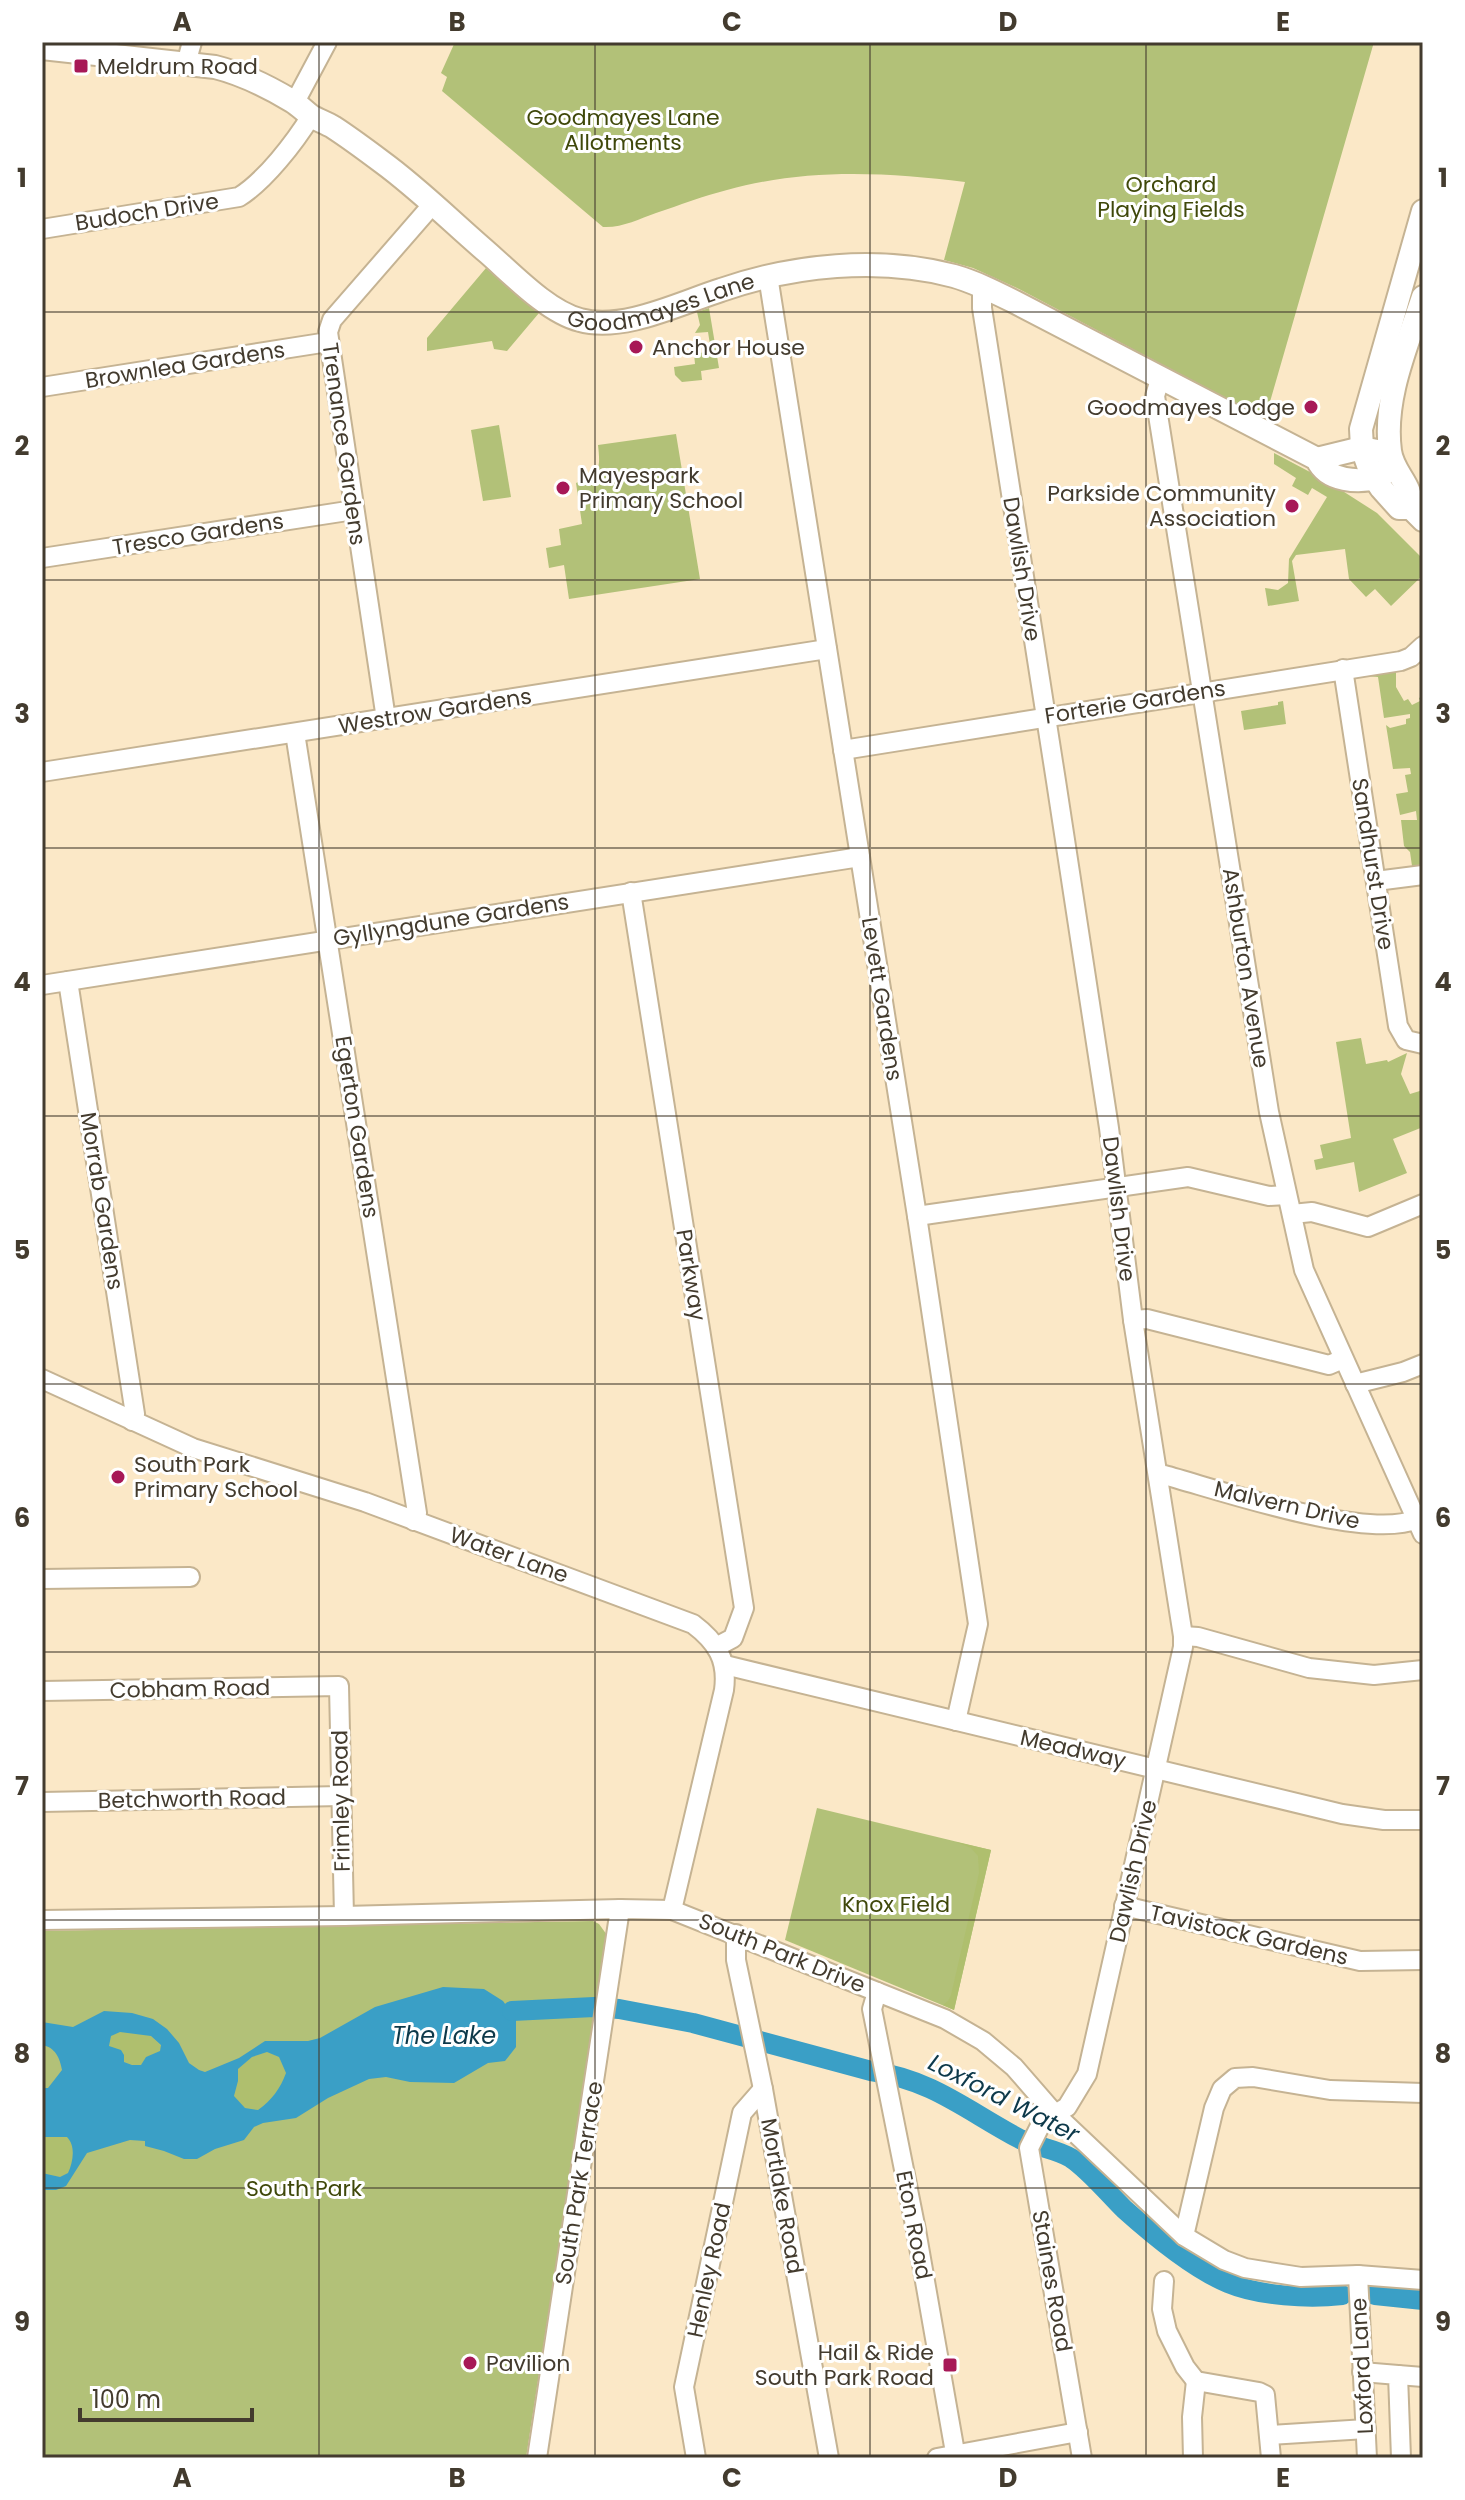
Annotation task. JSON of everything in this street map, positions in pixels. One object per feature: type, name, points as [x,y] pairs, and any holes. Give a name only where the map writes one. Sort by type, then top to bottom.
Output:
[{"type":"main road","name":"Goodmayes Lane","points":[[42,48],[189,53],[243,74],[333,127],[385,163],[552,306],[581,321],[623,321],[768,276],[823,268],[895,267],[942,274],[985,287],[1317,459],[1320,467],[1341,478],[1352,481],[1374,479]]},
{"type":"main road","points":[[1417,514],[1399,508],[1374,479],[1362,448],[1361,429],[1415,267],[1423,211]]},
{"type":"main road","points":[[1374,479],[1386,473],[1391,457],[1389,415],[1423,297]]},
{"type":"main road","points":[[1317,459],[1362,448],[1391,457],[1412,496],[1417,514]]},
{"type":"street","name":"Budoch Drive","points":[[42,229],[239,197],[258,182],[303,109],[327,42]]},
{"type":"street","name":"Trenance Gardens","points":[[386,719],[328,332],[332,320],[432,205]]},
{"type":"street","name":"Levett Gardens","points":[[768,276],[917,1216],[978,1624],[956,1721]]},
{"type":"street","name":"Dawlish Drive","points":[[985,287],[982,308],[1109,1128],[1133,1320],[1183,1636],[1087,2074],[1067,2107],[1054,2113]]},
{"type":"street","name":"Brownlea Gardens","points":[[42,387],[328,342]]},
{"type":"street","name":"Ashburton Avenue","points":[[1160,379],[1155,396],[1266,1096],[1304,1270],[1421,1525]]},
{"type":"street","name":"Tresco Gardens","points":[[42,558],[354,510]]},
{"type":"street","name":"Forterie Gardens","points":[[843,750],[1407,659],[1423,646]]},
{"type":"street","name":"Westrow Gardens","points":[[42,772],[827,649]]},
{"type":"street","name":"Sandhurst Drive","points":[[1343,669],[1398,1026],[1406,1040],[1423,1044]]},
{"type":"street","name":"Egerton Gardens","points":[[295,733],[417,1513],[414,1521]]},
{"type":"street","name":"Gyllyngdune Gardens","points":[[42,985],[860,857]]},
{"type":"street","points":[[1376,881],[1423,875]]},
{"type":"street","name":"Parkway","points":[[631,892],[744,1608],[733,1638],[716,1647]]},
{"type":"street","name":"Morrab Gardens","points":[[68,981],[135,1414],[132,1421]]},
{"type":"street","points":[[917,1216],[1188,1177],[1269,1196],[1287,1195]]},
{"type":"street","points":[[1292,1214],[1312,1212],[1368,1227],[1423,1204]]},
{"type":"street","points":[[1133,1320],[1147,1319],[1329,1365],[1343,1359]]},
{"type":"street","points":[[1355,1384],[1423,1364]]},
{"type":"street","name":"Water Lane","points":[[42,1379],[193,1448],[314,1485],[693,1624],[716,1647],[725,1665]]},
{"type":"street","name":"Malvern Drive","points":[[1158,1476],[1350,1522],[1421,1525]]},
{"type":"street","points":[[42,1579],[190,1577]]},
{"type":"street","points":[[1183,1636],[1198,1637],[1309,1668],[1374,1675],[1423,1670]]},
{"type":"street","points":[[672,1910],[724,1690],[725,1665]]},
{"type":"street","name":"Meadway","points":[[725,1665],[1342,1814],[1384,1820],[1423,1820]]},
{"type":"street","name":"Cobham Road","points":[[42,1691],[339,1686]]},
{"type":"street","name":"Frimley Road","points":[[339,1686],[344,1916]]},
{"type":"street","name":"Betchworth Road","points":[[42,1802],[341,1796]]},
{"type":"street","name":"Tavistock Gardens","points":[[1124,1906],[1360,1961],[1423,1960]]},
{"type":"street","name":"South Park Terrace","points":[[537,2458],[620,1909]]},
{"type":"street","name":"South Park Drive","points":[[42,1920],[672,1910],[945,2019],[983,2041],[1014,2067],[1054,2113],[1184,2236],[1224,2260],[1266,2273],[1358,2289],[1423,2280]]},
{"type":"street","name":"Mortlake Road","points":[[736,1934],[736,1960],[763,2089],[829,2458]]},
{"type":"street","name":"Eton Road","points":[[877,1992],[872,2009],[949,2457]]},
{"type":"street","points":[[1184,2236],[1214,2108],[1222,2089],[1235,2078],[1253,2077],[1330,2090],[1423,2093]]},
{"type":"street","name":"Henley Road","points":[[696,2458],[684,2387],[742,2113],[763,2089]]},
{"type":"street","name":"Staines Road","points":[[1054,2113],[1042,2122],[1030,2143],[1082,2458]]},
{"type":"street","points":[[1164,2281],[1162,2309],[1167,2331],[1185,2367],[1196,2381],[1265,2395],[1271,2458]]},
{"type":"street","name":"Loxford Lane","points":[[1358,2289],[1367,2458]]},
{"type":"street","points":[[1362,2372],[1423,2377]]},
{"type":"street","points":[[1398,2375],[1401,2458]]},
{"type":"street","points":[[1193,2458],[1192,2417],[1196,2381]]},
{"type":"street","points":[[1269,2435],[1366,2429]]},
{"type":"street","points":[[949,2457],[1078,2432]]},
{"type":"green space","name":"Orchard Playing Fields","points":[[455,42],[1374,42],[1265,419],[1019,289],[973,268],[944,260],[965,182],[875,174],[786,178],[718,192],[630,223],[603,227],[442,91],[447,77],[441,73]]},
{"type":"green space","points":[[486,268],[539,313],[507,351],[494,349],[492,341],[427,351],[427,338]]},
{"type":"green space","points":[[709,308],[719,368],[701,371],[702,380],[682,382],[675,375],[674,367],[695,364],[694,354],[711,351],[708,332],[695,333],[700,325],[697,312]]},
{"type":"green space","points":[[499,425],[511,497],[483,501],[471,430]]},
{"type":"green space","points":[[676,434],[700,579],[569,599],[564,565],[549,568],[546,548],[561,545],[559,529],[582,524],[576,483],[597,470],[598,445]]},
{"type":"green space","points":[[1274,453],[1327,481],[1377,513],[1423,559],[1423,575],[1391,606],[1375,589],[1366,597],[1349,579],[1345,549],[1296,555],[1292,561],[1299,601],[1268,606],[1265,588],[1278,590],[1288,583],[1289,559],[1327,497],[1312,488],[1308,495],[1292,486],[1296,478],[1274,464]]},
{"type":"green space","points":[[1396,672],[1396,687],[1404,701],[1408,699],[1412,705],[1423,696],[1423,865],[1412,866],[1410,852],[1404,846],[1401,820],[1417,820],[1416,811],[1400,815],[1396,794],[1408,792],[1405,775],[1411,774],[1410,768],[1393,769],[1386,725],[1390,728],[1406,724],[1410,714],[1384,718],[1378,677],[1365,676]]},
{"type":"green space","points":[[1283,701],[1286,724],[1244,730],[1241,711],[1278,705]]},
{"type":"green space","points":[[1361,1038],[1366,1064],[1388,1062],[1407,1053],[1401,1074],[1410,1094],[1423,1090],[1423,1127],[1393,1139],[1407,1173],[1359,1192],[1354,1162],[1316,1170],[1314,1160],[1323,1158],[1320,1145],[1351,1138],[1336,1042]]},
{"type":"green space","name":"Knox Field","points":[[817,1808],[991,1850],[954,2010],[785,1940]]},
{"type":"green space","points":[[956,1842],[991,1850],[954,2010],[943,2005],[951,1995],[979,1873],[978,1856],[971,1848]]},
{"type":"green space","name":"South Park","points":[[593,1921],[607,1935],[526,2458],[42,2458],[42,1931]]},
{"type":"green space","points":[[120,2031],[151,2036],[161,2046],[160,2052],[146,2057],[141,2065],[126,2063],[109,2047],[111,2035]]},
{"type":"green space","points":[[267,2052],[279,2057],[286,2073],[275,2094],[263,2106],[258,2110],[245,2108],[234,2097],[238,2069],[252,2057]]},
{"type":"green space","points":[[67,2136],[72,2142],[73,2163],[68,2173],[60,2177],[42,2173],[42,2137]]},
{"type":"water","name":"The Lake","points":[[443,1987],[484,1989],[503,2001],[516,2019],[516,2047],[505,2061],[488,2063],[454,2083],[410,2082],[386,2077],[369,2079],[328,2098],[296,2118],[254,2127],[244,2140],[215,2149],[197,2159],[184,2159],[145,2146],[145,2141],[130,2140],[87,2153],[66,2186],[42,2190],[42,2173],[60,2177],[68,2173],[73,2154],[67,2137],[42,2137],[42,2088],[48,2088],[62,2070],[56,2054],[42,2045],[42,2022],[73,2027],[104,2011],[132,2013],[153,2019],[179,2043],[189,2063],[205,2072],[239,2058],[265,2041],[320,2038],[375,2007]],"holes":[[[120,2032],[151,2036],[161,2045],[160,2051],[146,2057],[141,2065],[124,2062],[121,2050],[109,2046],[111,2036]],[[267,2052],[279,2057],[286,2073],[275,2094],[263,2106],[258,2110],[245,2108],[234,2096],[238,2069],[252,2057]]]},
{"type":"waterway","name":"Loxford Water","points":[[512,2011],[594,2007],[619,2009],[693,2023],[913,2081],[1020,2139],[1071,2158],[1147,2229],[1214,2277],[1269,2294],[1342,2295]]},
{"type":"waterway","name":"Loxford Water","points":[[1375,2295],[1423,2300]]},
{"type":"place","name":"Meldrum Road","points":[[81,66]]},
{"type":"place","name":"Anchor House","points":[[636,347]]},
{"type":"place","name":"Goodmayes Lodge","points":[[1311,407]]},
{"type":"place","name":"Mayespark Primary School","points":[[563,488]]},
{"type":"place","name":"Parkside Community Association","points":[[1292,506]]},
{"type":"place","name":"South Park Primary School","points":[[118,1477]]},
{"type":"place","name":"Pavilion","points":[[470,2363]]},
{"type":"place","name":"Hail & Ride South Park Road","points":[[950,2365]]},
{"type":"park label","name":"Goodmayes Lane Allotments","points":[[623,130]]}]
